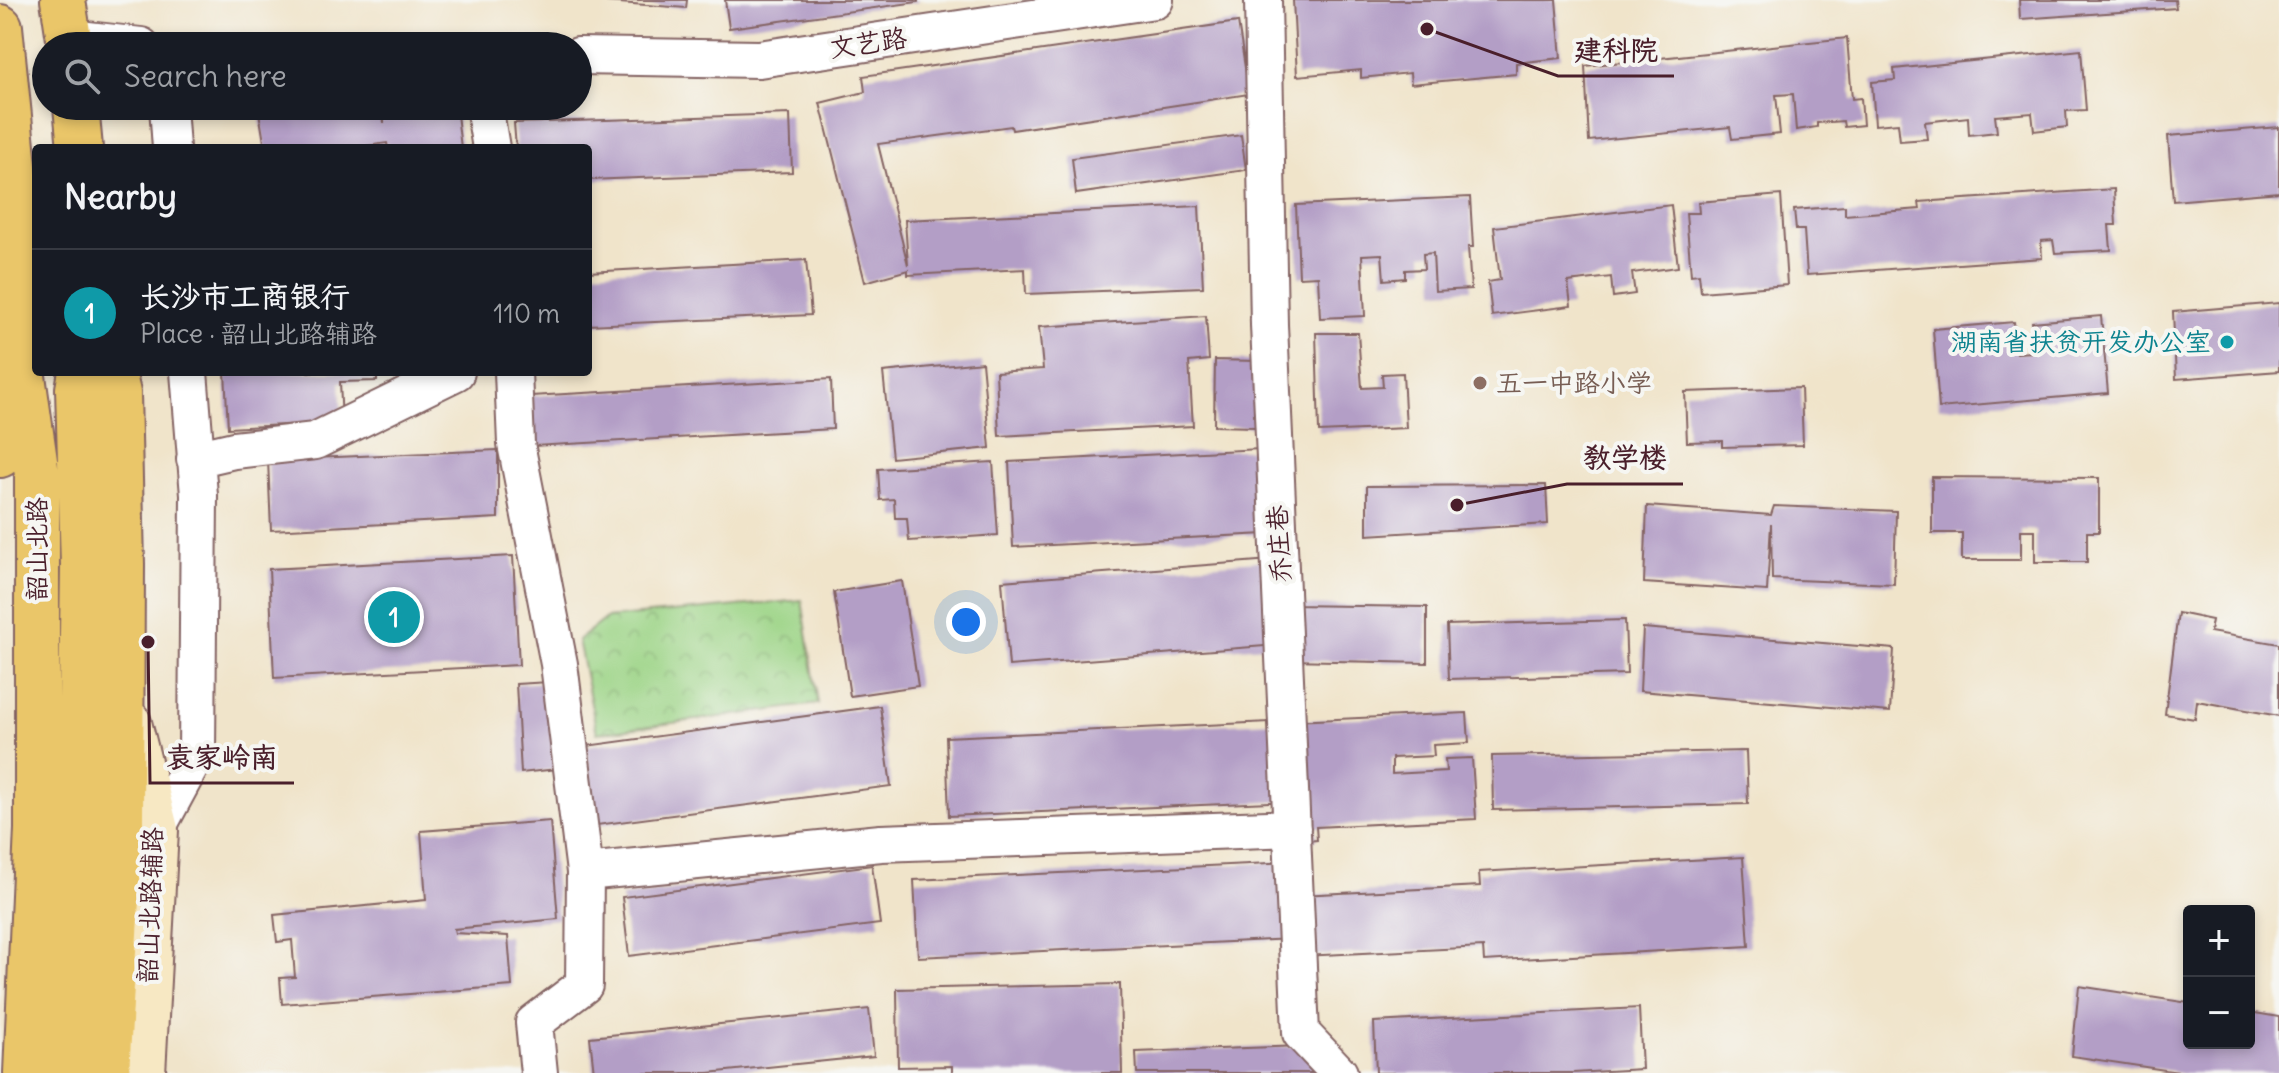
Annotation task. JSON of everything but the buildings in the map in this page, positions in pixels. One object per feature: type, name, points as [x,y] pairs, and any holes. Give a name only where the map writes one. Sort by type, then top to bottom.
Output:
[{"type":"main road","name":"韶山北路","points":[[0,27],[15,176],[21,362],[37,475],[37,829],[26,1073]]},
{"type":"main road","points":[[77,120],[80,144]]},
{"type":"main road","points":[[0,455],[21,362]]},
{"type":"main road","name":"韶山北路","points":[[65,1073],[79,831],[83,567],[78,389],[80,376]]},
{"type":"main road","points":[[107,1073],[138,830],[122,693],[118,393],[114,376]]},
{"type":"street","name":"文艺路","points":[[592,56],[759,59],[1155,0]]},
{"type":"street","name":"乔庄巷","points":[[1263,0],[1269,325],[1301,1033],[1339,1073]]},
{"type":"street","points":[[169,120],[171,144]]},
{"type":"street","points":[[486,120],[490,144]]},
{"type":"street","points":[[138,830],[197,754],[199,495],[189,376]]},
{"type":"street","points":[[195,459],[234,450],[315,441],[448,376]]},
{"type":"street","points":[[513,376],[516,444],[559,664],[585,872],[584,985],[534,1023],[539,1073]]},
{"type":"street","points":[[585,872],[881,843],[1292,828]]},
{"type":"street","name":"韶山北路辅路","points":[[138,830],[143,1073]]},
{"type":"green space","points":[[802,600],[818,704],[597,733],[578,640],[606,618]]},
{"type":"place","name":"建科院","points":[[1427,29]]},
{"type":"place","name":"湖南省扶贫开发办公室","points":[[2227,342]]},
{"type":"place","name":"五一中路小学","points":[[1480,383]]},
{"type":"place","name":"教学楼","points":[[1457,505]]},
{"type":"place","name":"长沙市工商银行","points":[[394,617]]},
{"type":"place","name":"袁家岭南","points":[[148,642]]}]
